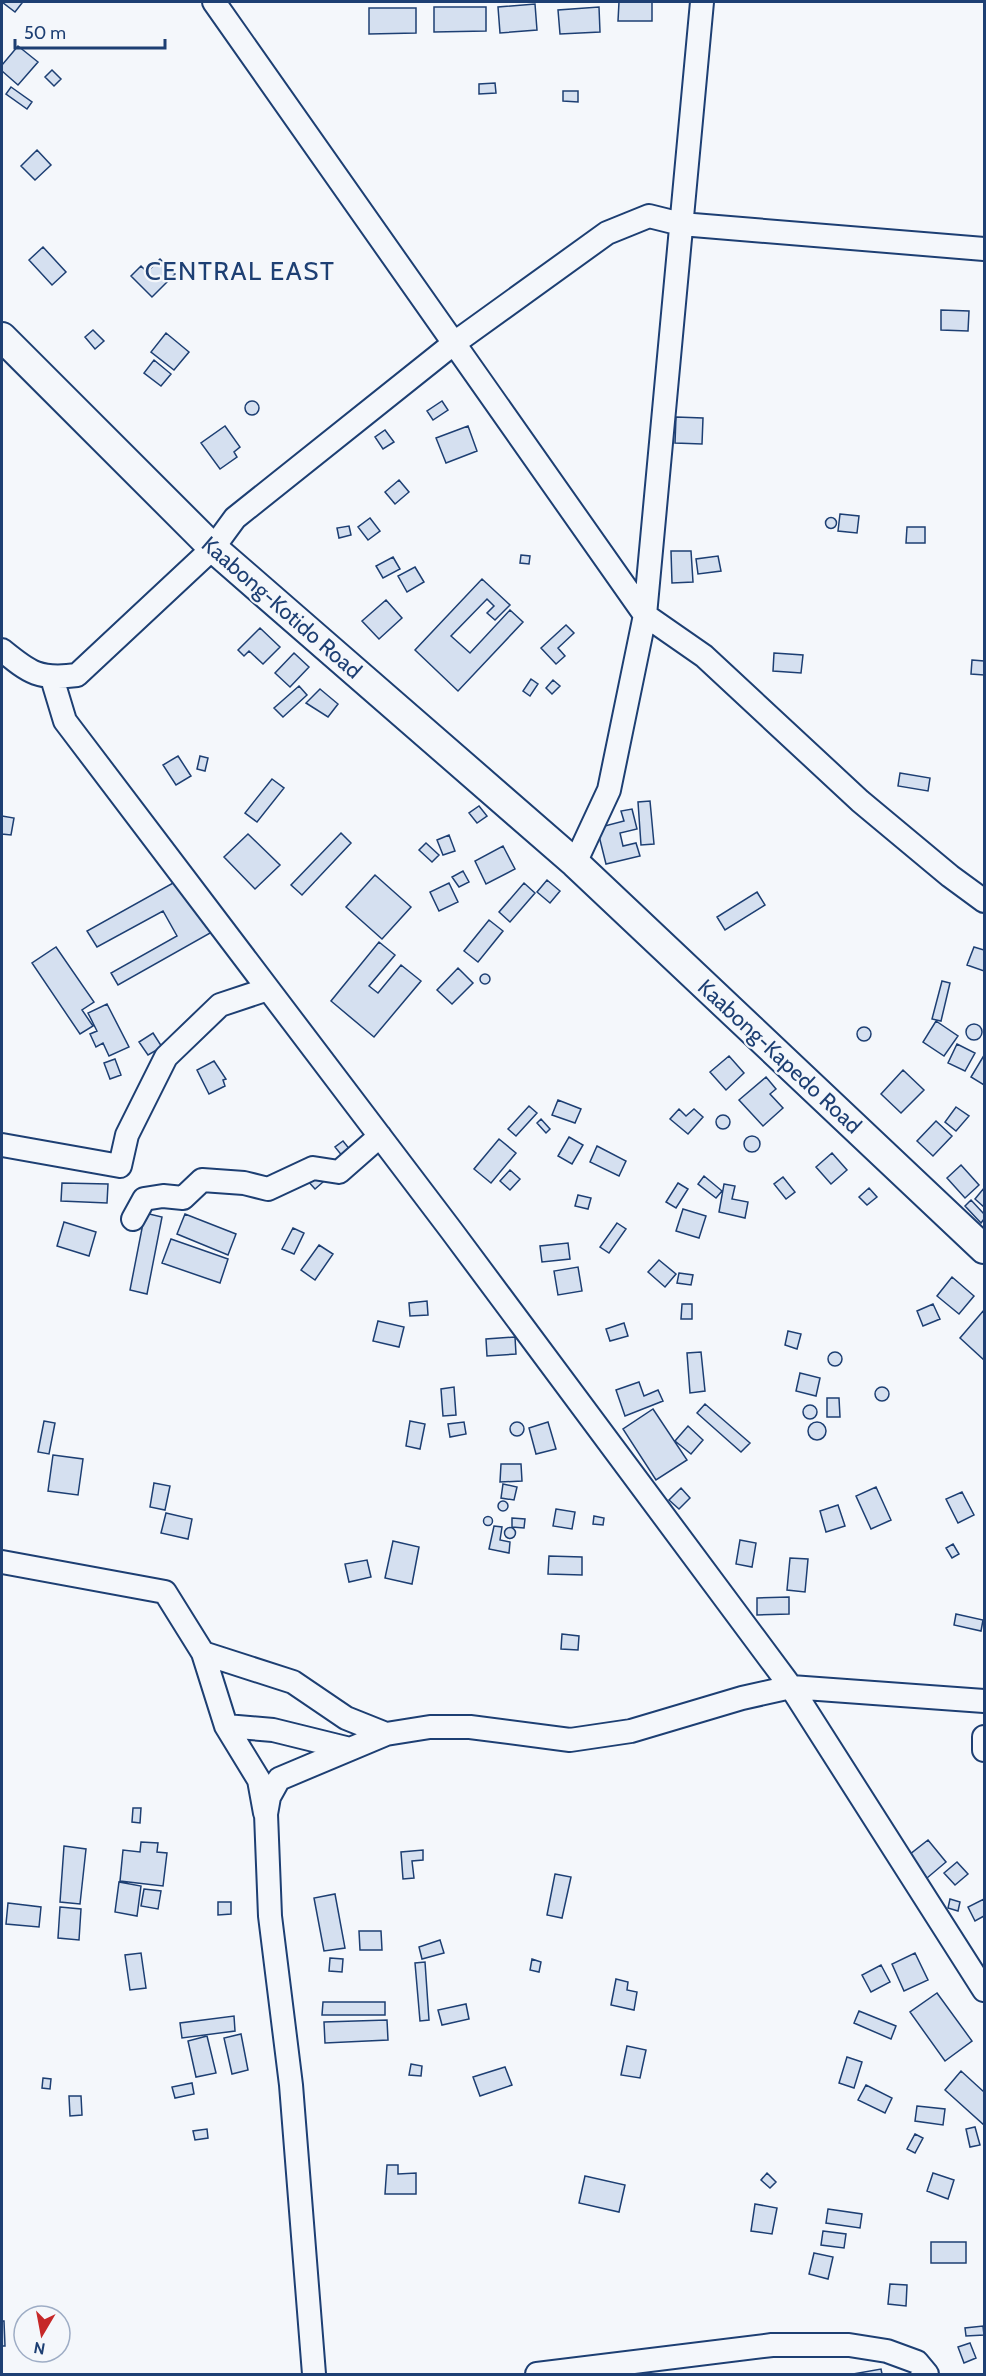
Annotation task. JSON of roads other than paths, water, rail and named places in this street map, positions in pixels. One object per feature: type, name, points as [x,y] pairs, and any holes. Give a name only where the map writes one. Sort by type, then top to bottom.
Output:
[{"type":"main road","name":"Kaabong-Kotido Road","points":[[2,338],[213,548],[575,863]]},
{"type":"main road","name":"Kaabong-Kapedo Road","points":[[575,863],[984,1249]]},
{"type":"street","points":[[214,2],[645,615],[704,656],[860,801],[950,876],[984,901]]},
{"type":"street","points":[[575,863],[609,790],[645,615],[702,2]]},
{"type":"street","points":[[2,650],[27,671],[52,678],[77,675],[213,548],[235,518],[453,344],[607,233],[649,216],[681,224],[984,249]]},
{"type":"street","points":[[52,678],[65,721],[380,1136],[791,1687],[984,1990]]},
{"type":"street","points":[[2,1145],[120,1166],[127,1135],[166,1057],[220,1005],[268,989]]},
{"type":"street","points":[[133,1219],[144,1199],[163,1196],[183,1198],[202,1180],[244,1183],[268,1189],[313,1168],[339,1172],[380,1136]]},
{"type":"street","points":[[2,1562],[165,1592],[203,1653],[226,1726],[259,1780],[266,1814],[270,1916],[291,2085],[314,2374]]},
{"type":"street","points":[[203,1653],[293,1682],[346,1718],[386,1734]]},
{"type":"street","points":[[266,1814],[269,1797],[279,1779],[386,1734],[430,1727],[470,1727],[570,1740],[631,1731],[742,1698],[791,1687],[984,1701]]},
{"type":"street","points":[[226,1726],[273,1730],[350,1749]]},
{"type":"street","points":[[984,1737],[984,1750]]},
{"type":"street","points":[[537,2374],[772,2345],[849,2345],[887,2351],[917,2362],[927,2374]]},
{"type":"district","name":"CENTRAL EAST","points":[[240,271]]}]
